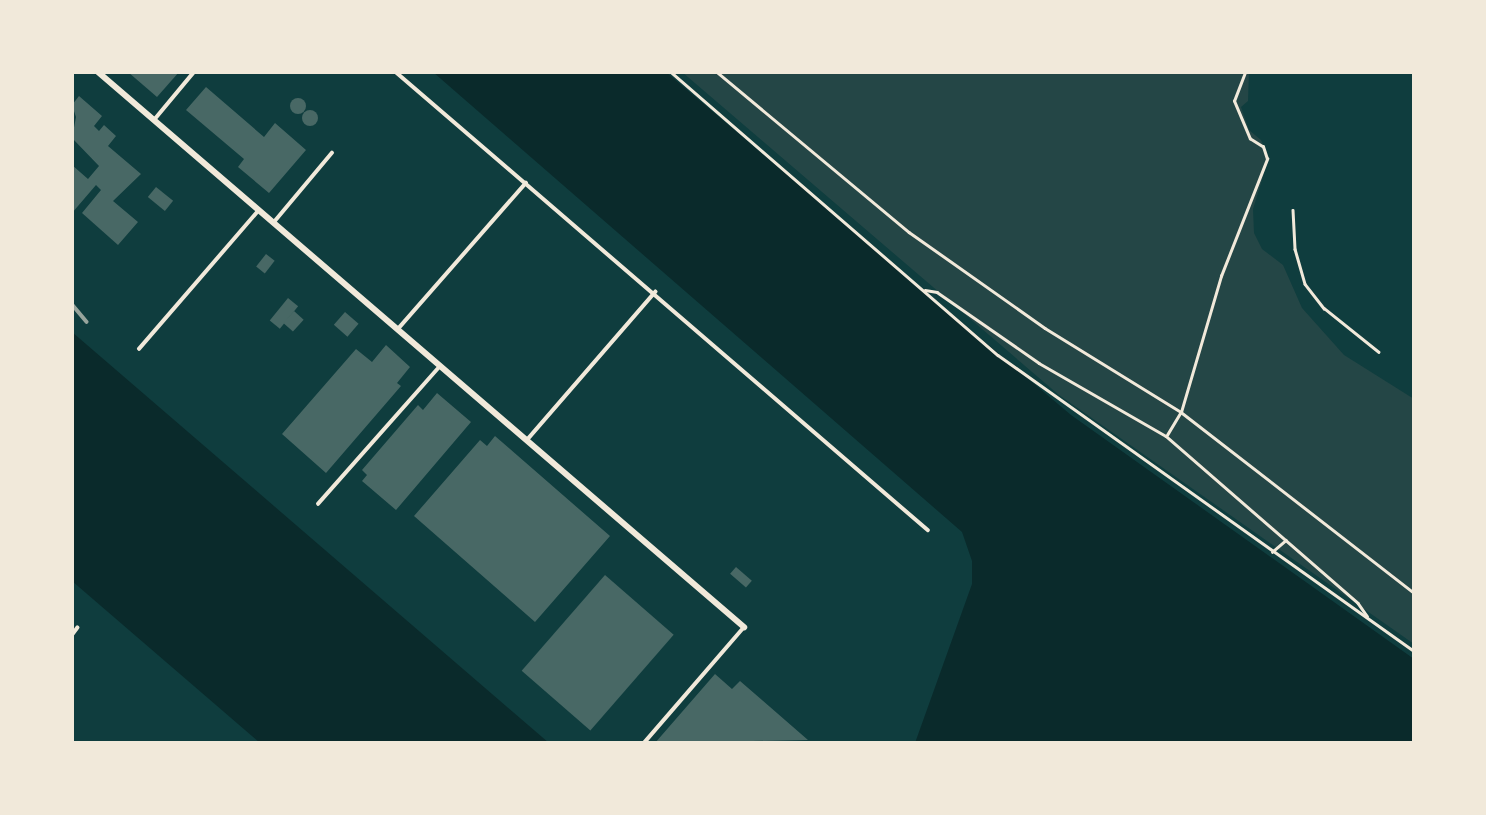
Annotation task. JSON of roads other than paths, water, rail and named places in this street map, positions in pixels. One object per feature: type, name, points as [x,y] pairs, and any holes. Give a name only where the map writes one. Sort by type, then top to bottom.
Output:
[{"type":"street","points":[[98,72],[744,627]]},
{"type":"lane","points":[[154,120],[194,72]]},
{"type":"lane","points":[[396,72],[928,530]]},
{"type":"lane","points":[[274,222],[332,153]]},
{"type":"lane","points":[[398,329],[526,182]]},
{"type":"lane","points":[[139,349],[259,209]]},
{"type":"lane","points":[[527,440],[654,292]]},
{"type":"lane","points":[[318,504],[440,365]]},
{"type":"lane","points":[[644,743],[744,627]]},
{"type":"lane","points":[[72,635],[77,628]]},
{"type":"railway","points":[[72,304],[87,322]]}]
